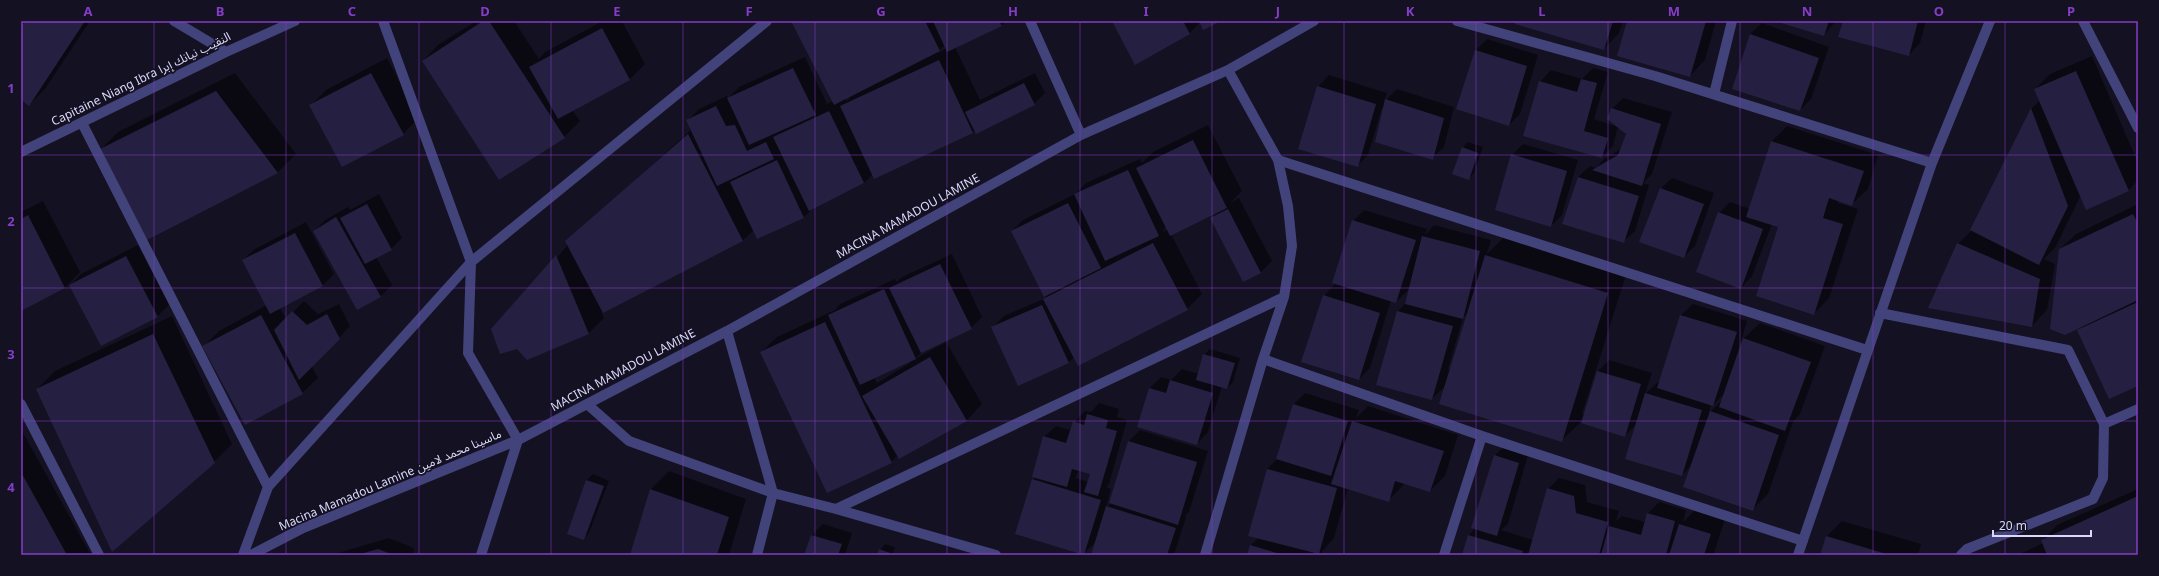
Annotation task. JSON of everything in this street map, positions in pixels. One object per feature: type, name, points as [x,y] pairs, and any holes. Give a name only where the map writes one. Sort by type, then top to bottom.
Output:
[{"type":"street","points":[[174,21],[226,52]]},
{"type":"street","name":"Capitaine Niang Ibra النقيب نيانك إبرا","points":[[21,152],[226,52],[295,21]]},
{"type":"street","points":[[383,21],[471,262],[468,353],[518,440],[481,555]]},
{"type":"street","points":[[243,555],[268,487],[471,262],[767,21]]},
{"type":"street","points":[[1030,21],[1081,135]]},
{"type":"street","name":"MACINA MAMADOU LAMINE","points":[[518,440],[727,331],[1081,135],[1228,70],[1314,21]]},
{"type":"street","points":[[1457,21],[1714,94],[1932,163]]},
{"type":"street","points":[[1714,94],[1732,21]]},
{"type":"street","points":[[1798,555],[1932,163],[1990,21]]},
{"type":"street","points":[[2083,21],[2138,128]]},
{"type":"street","points":[[1205,555],[1263,359],[1284,297],[1292,246],[1288,206],[1278,160],[1228,70]]},
{"type":"street","points":[[82,123],[268,487]]},
{"type":"street","points":[[1278,160],[1867,350]]},
{"type":"street","points":[[836,509],[1284,297]]},
{"type":"street","points":[[1880,313],[2068,350],[2104,424],[2103,478],[2093,499],[1967,549],[1961,555]]},
{"type":"street","points":[[727,331],[773,493],[758,555]]},
{"type":"street","points":[[1263,359],[1482,436],[1803,541]]},
{"type":"street","points":[[21,404],[99,555]]},
{"type":"street","points":[[587,404],[629,441],[773,493],[836,509],[989,554]]},
{"type":"street","points":[[2104,424],[2138,409]]},
{"type":"street","points":[[1444,555],[1482,436]]},
{"type":"street","name":"Macina Mamadou Lamine ماسينا محمد لامين","points":[[251,555],[303,528],[518,440]]},
{"type":"building","points":[[25,21],[85,21],[29,106],[21,100],[21,27]]},
{"type":"building","points":[[483,21],[489,21],[565,138],[499,180],[422,61]]},
{"type":"building","points":[[791,21],[925,21],[940,51],[834,105]]},
{"type":"building","points":[[933,21],[999,21],[1002,26],[947,52]]},
{"type":"building","points":[[1112,21],[1183,21],[1190,34],[1135,65]]},
{"type":"building","points":[[1199,21],[1221,21],[1203,30]]},
{"type":"building","points":[[1516,21],[1613,21],[1604,50],[1515,24]]},
{"type":"building","points":[[1627,21],[1706,21],[1690,77],[1617,56]]},
{"type":"building","points":[[1775,21],[1829,21],[1824,36]]},
{"type":"building","points":[[1843,21],[1918,21],[1909,56],[1838,37]]},
{"type":"building","points":[[602,28],[630,80],[558,119],[529,67]]},
{"type":"building","points":[[1750,34],[1819,58],[1800,111],[1732,89]]},
{"type":"building","points":[[1475,50],[1527,66],[1509,126],[1456,109]]},
{"type":"building","points":[[939,60],[973,133],[874,179],[840,106]]},
{"type":"building","points":[[793,68],[816,115],[749,145],[727,98]]},
{"type":"building","points":[[2076,71],[2129,191],[2086,210],[2034,89]]},
{"type":"building","points":[[371,73],[404,135],[342,167],[309,105]]},
{"type":"building","points":[[1581,79],[1597,83],[1584,131],[1608,138],[1602,158],[1523,136],[1539,81],[1577,92]]},
{"type":"building","points":[[1024,83],[1035,105],[976,134],[965,112]]},
{"type":"building","points":[[1317,86],[1376,104],[1358,167],[1298,149]]},
{"type":"building","points":[[216,91],[278,173],[145,241],[98,150]]},
{"type":"building","points":[[1385,99],[1444,118],[1433,160],[1375,142]]},
{"type":"building","points":[[716,106],[726,126],[735,125],[747,151],[766,142],[774,159],[717,186],[686,120]]},
{"type":"building","points":[[1611,108],[1661,124],[1642,186],[1592,170],[1618,155],[1626,134],[1607,119]]},
{"type":"building","points":[[2031,108],[2068,206],[2039,265],[1970,230]]},
{"type":"building","points":[[829,111],[864,183],[809,211],[773,137]]},
{"type":"building","points":[[688,134],[743,241],[603,313],[565,241]]},
{"type":"building","points":[[1193,140],[1227,208],[1170,236],[1136,168]]},
{"type":"building","points":[[1771,141],[1864,171],[1852,206],[1829,198],[1823,218],[1843,224],[1814,315],[1756,296],[1778,227],[1746,217]]},
{"type":"building","points":[[1462,147],[1478,153],[1469,180],[1452,174]]},
{"type":"building","points":[[1511,154],[1567,171],[1551,227],[1495,210]]},
{"type":"building","points":[[777,160],[804,218],[757,239],[730,182]]},
{"type":"building","points":[[1128,170],[1159,236],[1105,261],[1074,194]]},
{"type":"building","points":[[1578,177],[1639,196],[1624,243],[1562,224]]},
{"type":"building","points":[[1660,188],[1704,204],[1684,258],[1639,242]]},
{"type":"building","points":[[1068,203],[1101,268],[1044,297],[1011,231]]},
{"type":"building","points":[[367,204],[392,250],[365,264],[340,218]]},
{"type":"building","points":[[1228,209],[1261,273],[1243,282],[1210,218]]},
{"type":"building","points":[[1718,212],[1763,229],[1741,289],[1696,272]]},
{"type":"building","points":[[2133,214],[2138,224],[2138,300],[2065,335],[2050,329],[2059,249]]},
{"type":"building","points":[[28,215],[65,288],[21,311],[21,219]]},
{"type":"building","points":[[336,217],[381,297],[357,310],[313,231]]},
{"type":"building","points":[[1352,220],[1416,240],[1396,303],[1332,283]]},
{"type":"building","points":[[295,233],[323,286],[270,314],[242,260]]},
{"type":"building","points":[[1422,236],[1480,251],[1463,319],[1405,304]]},
{"type":"building","points":[[1153,243],[1188,310],[1078,366],[1043,299]]},
{"type":"building","points":[[1957,243],[2040,279],[2032,327],[1928,308]]},
{"type":"building","points":[[556,255],[589,334],[527,360],[517,349],[500,354],[491,329]]},
{"type":"building","points":[[1485,255],[1608,293],[1562,442],[1439,404]]},
{"type":"building","points":[[126,256],[158,317],[101,346],[69,285]]},
{"type":"building","points":[[940,264],[972,329],[921,353],[889,288]]},
{"type":"building","points":[[884,289],[916,359],[860,385],[828,315]]},
{"type":"building","points":[[1323,295],[1380,313],[1359,380],[1301,362]]},
{"type":"building","points":[[2138,302],[2138,386],[2109,399],[2077,330]]},
{"type":"building","points":[[1042,305],[1069,363],[1018,386],[991,327]]},
{"type":"building","points":[[292,311],[307,325],[327,314],[340,339],[299,380],[274,330]]},
{"type":"building","points":[[1397,311],[1453,326],[1432,400],[1376,385]]},
{"type":"building","points":[[261,315],[303,394],[245,425],[202,346]]},
{"type":"building","points":[[1680,315],[1737,332],[1713,406],[1657,388]]},
{"type":"building","points":[[825,322],[892,463],[827,493],[760,352]]},
{"type":"building","points":[[153,334],[215,463],[112,552],[36,389]]},
{"type":"building","points":[[1743,338],[1811,362],[1785,431],[1719,407]]},
{"type":"building","points":[[1203,354],[1235,363],[1227,389],[1196,380]]},
{"type":"building","points":[[930,357],[967,421],[899,459],[862,396]]},
{"type":"building","points":[[1597,371],[1641,384],[1625,437],[1581,423]]},
{"type":"building","points":[[1170,380],[1213,393],[1197,445],[1137,427],[1149,388],[1166,393]]},
{"type":"building","points":[[1645,393],[1702,410],[1682,476],[1625,459]]},
{"type":"building","points":[[1293,404],[1348,421],[1331,476],[1276,459]]},
{"type":"building","points":[[1710,411],[1779,435],[1753,511],[1683,487]]},
{"type":"building","points":[[1087,414],[1108,420],[1106,428],[1117,431],[1098,496],[1084,492],[1090,474],[1072,469],[1067,487],[1032,477],[1043,436],[1066,443],[1073,421],[1084,425]]},
{"type":"building","points":[[1352,421],[1444,451],[1430,492],[1395,481],[1389,502],[1331,484]]},
{"type":"building","points":[[1128,441],[1197,462],[1178,525],[1109,503]]},
{"type":"building","points":[[1494,455],[1519,463],[1497,536],[1471,528]]},
{"type":"building","points":[[1267,469],[1337,488],[1319,554],[1248,536]]},
{"type":"building","points":[[21,472],[67,555],[21,555]]},
{"type":"building","points":[[1032,479],[1101,500],[1084,555],[1015,534]]},
{"type":"building","points":[[586,480],[604,486],[584,540],[567,534]]},
{"type":"building","points":[[1547,488],[1574,496],[1576,513],[1608,522],[1599,555],[1528,555]]},
{"type":"building","points":[[650,489],[729,517],[717,555],[630,555]]},
{"type":"building","points":[[2138,496],[2138,555],[2047,555],[2041,540]]},
{"type":"building","points":[[1106,506],[1176,528],[1167,555],[1091,555]]},
{"type":"building","points":[[1647,513],[1675,521],[1666,555],[1601,555],[1609,526],[1641,535]]},
{"type":"building","points":[[1679,524],[1711,534],[1704,555],[1669,555]]},
{"type":"building","points":[[811,535],[842,544],[838,555],[804,555]]},
{"type":"building","points":[[1468,535],[1523,551],[1522,555],[1462,555]]},
{"type":"building","points":[[1826,536],[1890,555],[1820,555]]},
{"type":"building","points":[[1250,545],[1284,555],[1247,555]]},
{"type":"building","points":[[378,549],[394,555],[357,555]]},
{"type":"building","points":[[879,549],[890,553],[889,555],[877,555]]}]
